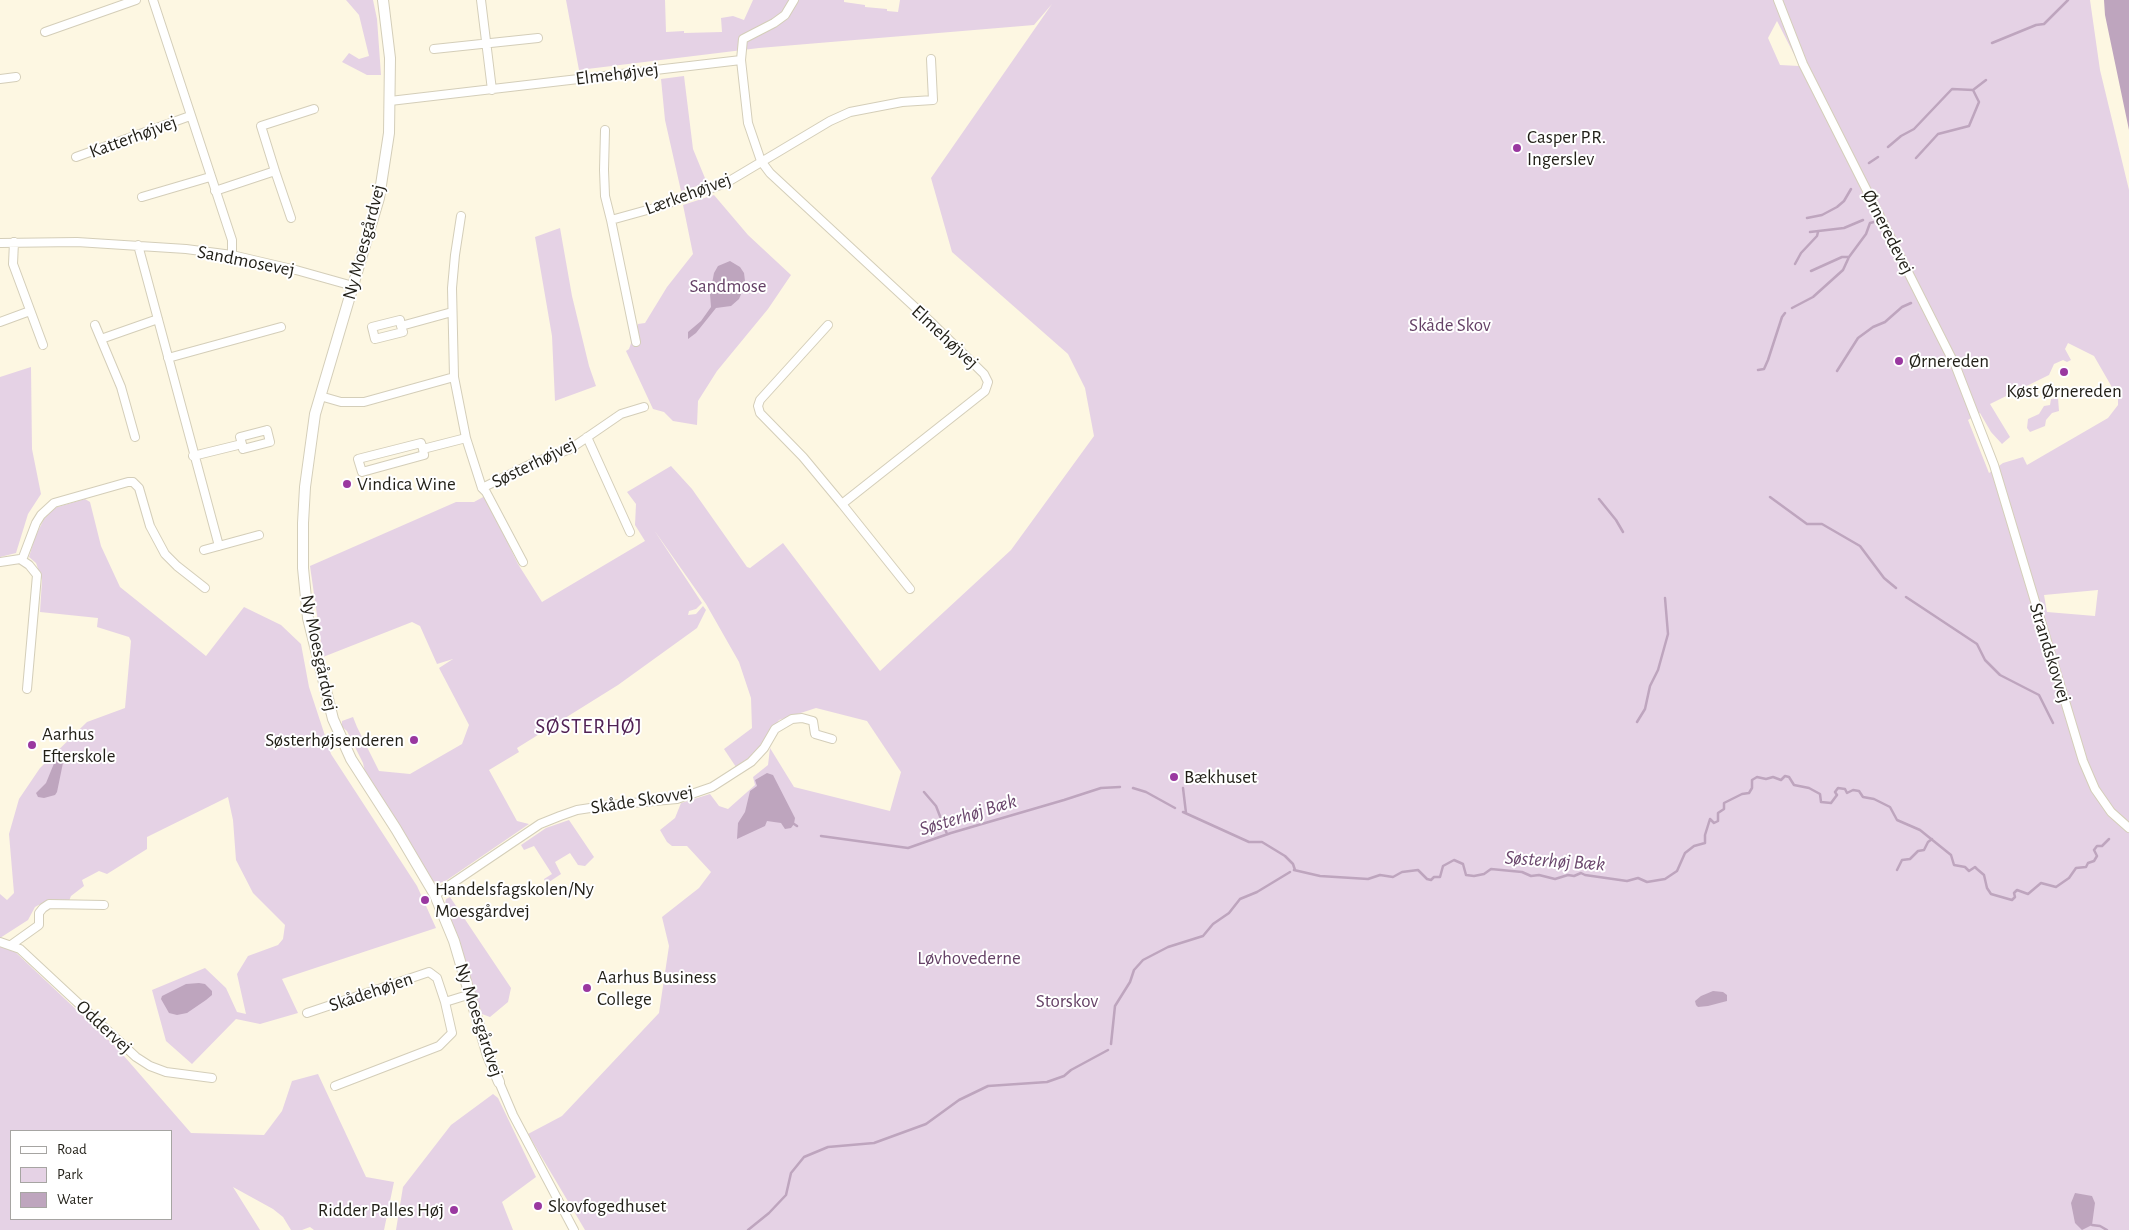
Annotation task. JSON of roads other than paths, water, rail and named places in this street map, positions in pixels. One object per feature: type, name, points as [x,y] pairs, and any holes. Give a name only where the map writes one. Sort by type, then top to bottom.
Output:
[{"type":"street","points":[[45,32],[136,0]]},
{"type":"street","name":"Katterhøjvej","points":[[153,0],[232,240],[232,255]]},
{"type":"street","name":"Ny Moesgårdvej","points":[[383,0],[390,58],[389,133],[379,198],[320,396],[305,487],[303,523],[303,568],[308,618],[319,670],[333,719],[350,759],[396,829],[435,895],[454,941],[488,1056],[513,1115],[574,1230]]},
{"type":"street","points":[[480,0],[492,90]]},
{"type":"street","points":[[741,60],[743,39],[774,23],[784,15],[794,0]]},
{"type":"street","name":"Ørneredevej","points":[[1778,0],[1803,64],[1956,367],[1994,465]]},
{"type":"street","points":[[434,49],[538,38]]},
{"type":"street","points":[[761,161],[830,121],[850,112],[902,102],[933,100],[931,59]]},
{"type":"street","name":"Elmehøjvej","points":[[390,101],[741,60],[748,123],[761,161],[770,174],[939,331],[984,374],[988,382],[985,391],[842,504]]},
{"type":"street","points":[[0,79],[16,77]]},
{"type":"street","points":[[291,218],[261,126],[314,109]]},
{"type":"street","name":"Katterhøjvej","points":[[76,157],[190,116]]},
{"type":"street","points":[[605,130],[605,196],[636,342]]},
{"type":"street","name":"Lærkehøjvej","points":[[611,220],[658,207],[726,182],[744,174],[761,161]]},
{"type":"street","points":[[215,191],[275,171]]},
{"type":"street","points":[[142,197],[210,177]]},
{"type":"street","name":"Søsterhøjvej","points":[[461,216],[455,255],[452,312],[454,377],[466,438],[482,488],[486,492],[523,562]]},
{"type":"street","points":[[14,242],[13,264],[43,345]]},
{"type":"street","name":"Sandmosevej","points":[[0,243],[138,245],[232,255],[353,286]]},
{"type":"street","points":[[138,245],[218,546]]},
{"type":"street","points":[[0,322],[30,311]]},
{"type":"street","points":[[401,326],[452,312]]},
{"type":"street","points":[[101,339],[158,319]]},
{"type":"street","points":[[95,325],[120,387],[135,436]]},
{"type":"street","points":[[828,325],[760,400],[758,406],[760,413],[803,457],[910,589]]},
{"type":"street","points":[[168,358],[281,327]]},
{"type":"street","points":[[320,396],[341,402],[364,402],[454,377]]},
{"type":"street","name":"Søsterhøjvej","points":[[482,488],[570,449],[621,414],[644,407]]},
{"type":"street","name":"Søsterhøjvej","points":[[587,437],[630,532]]},
{"type":"street","points":[[423,450],[466,438]]},
{"type":"street","points":[[421,443],[423,450],[424,456],[362,472],[358,459],[421,443]]},
{"type":"street","points":[[193,456],[242,444]]},
{"type":"street","name":"Strandskovvej","points":[[1994,465],[2083,761],[2095,789],[2111,812],[2129,828]]},
{"type":"street","points":[[22,560],[36,523],[41,515],[54,503],[133,482],[139,488],[150,526],[165,554],[205,588]]},
{"type":"street","points":[[204,550],[259,535]]},
{"type":"street","points":[[0,562],[22,560],[32,567],[37,575],[27,689]]},
{"type":"street","name":"Skåde Skovvej","points":[[435,895],[540,824],[560,816],[577,810],[610,804],[677,799],[712,788],[751,762],[764,748],[775,730],[792,719],[802,718],[813,722],[815,734],[832,739]]},
{"type":"street","points":[[11,945],[39,925],[39,913],[42,908],[49,904],[104,905]]},
{"type":"street","name":"Oddervej","points":[[0,942],[20,949],[136,1057],[150,1066],[166,1072],[212,1078]]},
{"type":"street","name":"Skådehøjen","points":[[307,1013],[429,972],[437,978],[452,1033],[438,1046],[335,1086]]},
{"type":"street","points":[[445,1002],[471,994]]},
{"type":"water","points":[[2104,0],[2129,0],[2129,130],[2105,15]]},
{"type":"water","points":[[730,261],[740,267],[744,273],[745,281],[739,299],[731,306],[716,308],[696,333],[688,339],[688,332],[701,321],[711,307],[710,294],[714,273],[718,266]]},
{"type":"water","points":[[59,759],[63,763],[57,792],[55,795],[44,798],[38,797],[36,793],[46,783],[55,761]]},
{"type":"water","points":[[767,773],[773,775],[795,818],[794,824],[791,828],[785,829],[781,823],[767,821],[765,826],[737,839],[738,823],[745,812],[750,791],[757,786],[755,780]]},
{"type":"water","points":[[186,984],[205,984],[212,991],[212,995],[187,1013],[177,1015],[169,1013],[161,999],[162,996]]},
{"type":"water","points":[[1713,991],[1723,992],[1727,995],[1727,1001],[1708,1006],[1698,1007],[1696,1005],[1695,1001],[1701,996]]},
{"type":"water","points":[[2075,1193],[2092,1196],[2095,1203],[2092,1225],[2082,1230],[2075,1223],[2071,1203]]},
{"type":"waterway","points":[[1992,43],[2036,25],[2044,24],[2068,0]]},
{"type":"waterway","points":[[1916,158],[1938,134],[1969,126],[1979,102],[1973,90],[1986,80]]},
{"type":"waterway","points":[[1888,147],[1901,136],[1914,129],[1952,89],[1973,90]]},
{"type":"waterway","points":[[1869,163],[1878,157]]},
{"type":"waterway","points":[[1807,218],[1822,215],[1837,207],[1844,201],[1851,189]]},
{"type":"waterway","points":[[1810,232],[1844,228],[1863,220]]},
{"type":"waterway","points":[[1792,308],[1813,297],[1843,270],[1849,257],[1866,234],[1870,223],[1874,222]]},
{"type":"waterway","points":[[1795,264],[1801,253],[1817,236],[1818,232]]},
{"type":"waterway","points":[[1811,271],[1842,257],[1849,257]]},
{"type":"waterway","points":[[1837,371],[1858,338],[1873,327],[1885,322],[1902,307],[1911,303]]},
{"type":"waterway","points":[[1758,370],[1764,369],[1785,313]]},
{"type":"waterway","points":[[1770,497],[1807,524],[1822,524],[1860,546],[1884,578],[1896,588]]},
{"type":"waterway","points":[[1599,499],[1623,532]]},
{"type":"waterway","points":[[1906,597],[1977,644],[1985,660],[2000,675],[2039,695],[2053,723]]},
{"type":"waterway","points":[[1637,722],[1645,709],[1650,686],[1658,670],[1668,634],[1665,598]]},
{"type":"waterway","name":"Søsterhøj Bæk","points":[[1294,870],[1320,876],[1368,879],[1380,875],[1393,877],[1402,872],[1418,870],[1427,879],[1431,880],[1434,877],[1440,877],[1443,866],[1454,860],[1463,864],[1466,875],[1474,876],[1484,874],[1491,869],[1522,872],[1531,876],[1539,875],[1555,879],[1581,873],[1627,881],[1638,878],[1647,882],[1665,879],[1677,871],[1685,853],[1694,846],[1705,843],[1705,835],[1710,819],[1714,823],[1718,821],[1718,813],[1724,809],[1724,803],[1742,794],[1749,793],[1752,788],[1752,780],[1757,777],[1766,779],[1773,777],[1781,780],[1785,776],[1789,777],[1794,785],[1809,788],[1820,794],[1821,802],[1831,803],[1837,795],[1835,792],[1838,788],[1845,789],[1847,793],[1853,790],[1859,791],[1863,797],[1874,799],[1890,807],[1897,820],[1920,830],[1951,855],[1954,865],[1965,867],[1969,871],[1975,867],[1984,875],[1987,888],[1991,894],[2012,900],[2017,890],[2028,894],[2041,883],[2056,887],[2069,878],[2076,868],[2086,867],[2088,863],[2094,861],[2097,856],[2094,850],[2097,846],[2102,846],[2109,839]]},
{"type":"waterway","name":"Søsterhøj Bæk","points":[[821,836],[908,848],[951,833],[1101,788],[1120,787]]},
{"type":"waterway","name":"Søsterhøj Bæk","points":[[1133,788],[1146,792],[1175,808]]},
{"type":"waterway","points":[[1183,788],[1186,813]]},
{"type":"waterway","points":[[924,792],[936,806],[947,834]]},
{"type":"waterway","name":"Søsterhøj Bæk","points":[[1183,812],[1249,842],[1262,842],[1285,856],[1293,864],[1295,870]]},
{"type":"waterway","points":[[1897,870],[1902,860],[1910,859],[1918,851],[1924,850],[1932,839]]},
{"type":"waterway","points":[[1111,1044],[1115,1006],[1130,982],[1134,970],[1143,960],[1168,947],[1203,936],[1213,924],[1229,913],[1240,899],[1257,892],[1290,872]]},
{"type":"waterway","points":[[748,1230],[769,1213],[786,1195],[791,1173],[804,1157],[828,1147],[874,1143],[926,1124],[959,1100],[988,1086],[1047,1082],[1064,1076],[1071,1070],[1108,1050]]},
{"type":"waterway","points":[[2092,1225],[2100,1226],[2107,1230]]},
{"type":"place","name":"Casper P.R. Ingerslev","points":[[1517,148]]},
{"type":"place","name":"Ørnereden","points":[[1899,361]]},
{"type":"place","name":"Køst Ørnereden","points":[[2064,372]]},
{"type":"place","name":"Vindica Wine","points":[[347,484]]},
{"type":"place","name":"Søsterhøjsenderen","points":[[414,740]]},
{"type":"place","name":"Aarhus Efterskole","points":[[32,745]]},
{"type":"place","name":"Bækhuset","points":[[1174,777]]},
{"type":"place","name":"Handelsfagskolen/Ny Moesgårdvej","points":[[425,900]]},
{"type":"place","name":"Aarhus Business College","points":[[587,988]]},
{"type":"place","name":"Skovfogedhuset","points":[[538,1206]]},
{"type":"place","name":"Ridder Palles Høj","points":[[454,1210]]},
{"type":"district","name":"SØSTERHØJ","points":[[589,727]]},
{"type":"park label","name":"Sandmose","points":[[728,286]]},
{"type":"park label","name":"Skåde Skov","points":[[1450,325]]},
{"type":"park label","name":"Løvhovederne","points":[[969,958]]},
{"type":"park label","name":"Storskov","points":[[1067,1001]]}]
